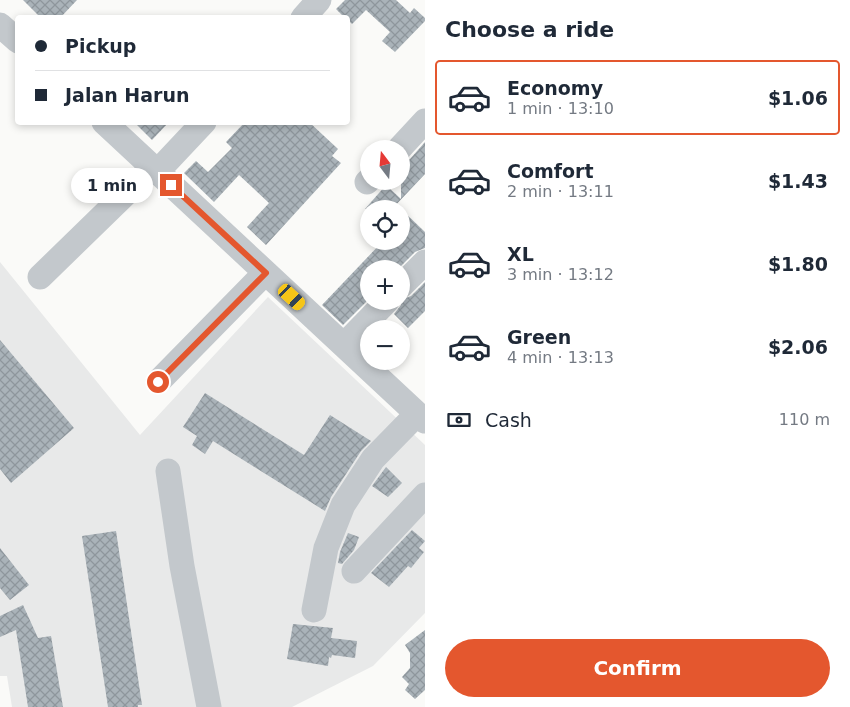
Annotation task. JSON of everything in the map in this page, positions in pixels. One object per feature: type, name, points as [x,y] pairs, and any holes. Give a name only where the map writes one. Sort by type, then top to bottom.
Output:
[{"type":"street","points":[[306,15],[319,0]]},
{"type":"street","points":[[0,25],[15,38]]},
{"type":"street","points":[[407,140],[425,121]]},
{"type":"street","points":[[107,125],[421,418],[373,459],[342,505],[326,548],[314,610]]},
{"type":"street","points":[[40,277],[201,125]]},
{"type":"street","points":[[410,277],[425,262]]},
{"type":"street","points":[[158,382],[266,273]]},
{"type":"street","points":[[344,346],[378,310]]},
{"type":"street","points":[[168,471],[182,566],[209,707]]},
{"type":"street","points":[[354,572],[425,495]]},
{"type":"shaded area","points":[[0,262],[140,435],[268,297],[425,445],[425,613],[373,666],[292,707],[12,707],[7,676],[0,676]]},
{"type":"building","points":[[23,0],[77,0],[63,15],[38,15]]},
{"type":"building","points":[[345,0],[396,0],[410,13],[414,8],[425,18],[425,21],[395,52],[382,41],[390,32],[366,10],[352,24],[350,22],[350,15],[342,15],[336,9]]},
{"type":"building","points":[[137,125],[166,125],[152,140]]},
{"type":"building","points":[[242,125],[312,125],[338,149],[332,156],[341,163],[266,245],[247,227],[269,203],[239,175],[214,202],[184,173],[196,161],[208,172],[232,148],[226,142]]},
{"type":"building","points":[[425,142],[425,174],[410,190],[410,159]]},
{"type":"building","points":[[382,190],[391,190],[401,199],[401,190],[410,190],[400,200],[373,200]]},
{"type":"building","points":[[410,218],[425,232],[425,248],[415,252],[407,260],[365,260],[374,250],[410,250]]},
{"type":"building","points":[[360,265],[360,308],[343,325],[322,305]]},
{"type":"building","points":[[425,282],[425,311],[410,326],[410,320],[400,320],[394,314],[397,310],[410,310],[411,296]]},
{"type":"building","points":[[0,340],[74,428],[11,483],[0,469]]},
{"type":"building","points":[[205,393],[304,455],[330,415],[371,441],[361,451],[331,497],[325,511],[213,441],[205,454],[192,445],[197,436],[183,427]]},
{"type":"building","points":[[386,467],[402,483],[388,497],[372,486]]},
{"type":"building","points":[[412,530],[425,541],[419,548],[424,552],[411,568],[408,566],[389,587],[371,573]]},
{"type":"building","points":[[116,531],[142,705],[138,705],[138,707],[108,707],[82,536]]},
{"type":"building","points":[[348,533],[359,537],[354,550],[342,564],[338,563],[340,552]]},
{"type":"building","points":[[0,548],[29,585],[10,600],[0,588]]},
{"type":"building","points":[[23,605],[38,638],[51,636],[63,707],[28,707],[16,630],[0,637],[0,616]]},
{"type":"building","points":[[293,624],[333,628],[331,638],[357,641],[355,658],[332,655],[331,658],[329,657],[328,666],[287,659]]},
{"type":"building","points":[[425,630],[425,690],[415,699],[405,690],[409,684],[402,677],[410,668],[410,653],[405,645]]},
{"type":"route","points":[[158,382],[266,273],[171,185]]}]
